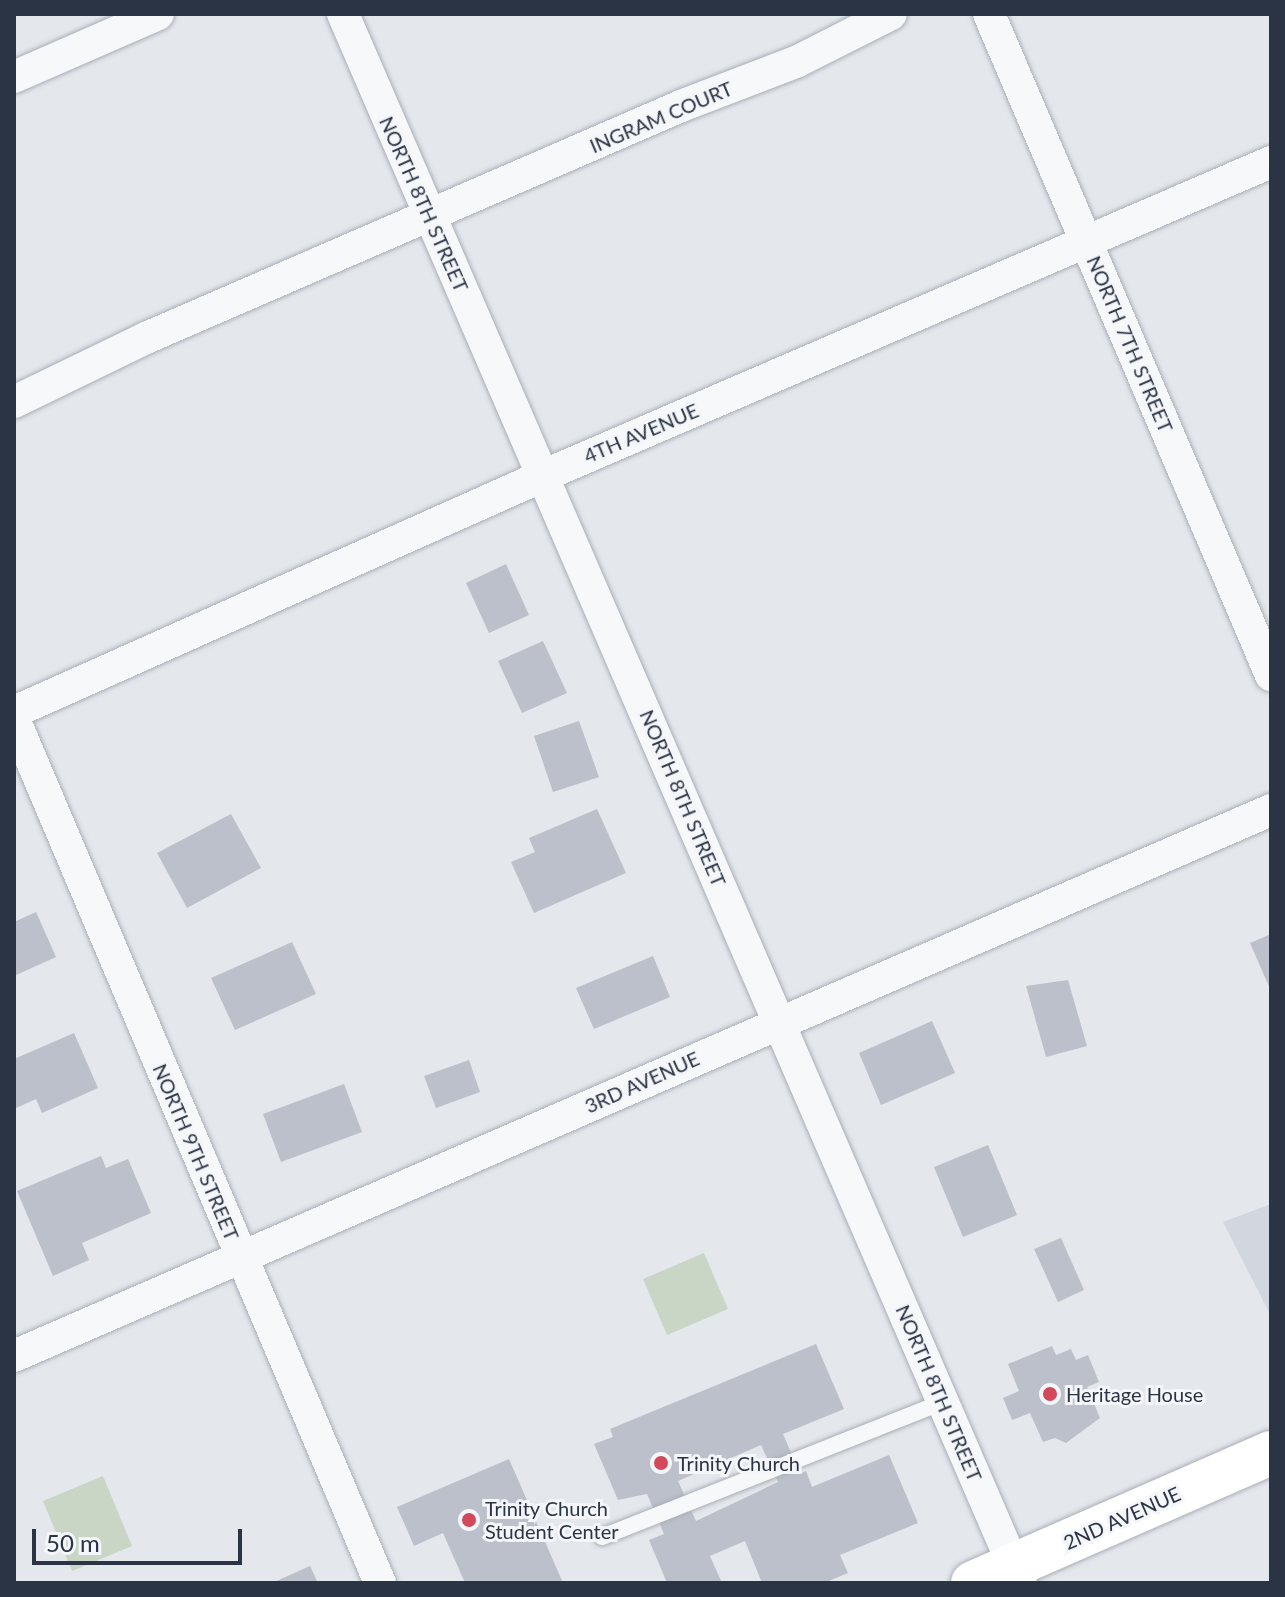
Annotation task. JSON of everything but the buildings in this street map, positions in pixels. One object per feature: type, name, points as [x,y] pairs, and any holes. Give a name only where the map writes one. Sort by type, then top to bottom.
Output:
[{"type":"main road","name":"2ND AVENUE","points":[[973,1583],[1017,1574],[1271,1453]]},
{"type":"street","points":[[14,77],[158,14]]},
{"type":"street","name":"NORTH 8TH STREET","points":[[343,14],[429,217],[545,475],[1017,1574]]},
{"type":"street","name":"INGRAM COURT","points":[[14,402],[146,338],[681,106],[798,61],[891,14]]},
{"type":"street","name":"NORTH 7TH STREET","points":[[989,14],[1271,675]]},
{"type":"street","name":"4TH AVENUE","points":[[14,712],[545,475],[1271,162]]},
{"type":"street","name":"NORTH 9TH STREET","points":[[14,719],[380,1583]]},
{"type":"street","name":"3RD AVENUE","points":[[14,1356],[1271,810]]},
{"type":"lane","points":[[602,1537],[943,1402]]},
{"type":"shaded area","points":[[1271,1204],[1271,1316],[1223,1222]]},
{"type":"green space","points":[[704,1253],[728,1309],[667,1335],[643,1279]]},
{"type":"green space","points":[[103,1476],[132,1546],[72,1571],[43,1501]]},
{"type":"place","name":"Heritage House","points":[[1050,1394]]},
{"type":"place","name":"Trinity Church","points":[[661,1463]]},
{"type":"place","name":"Trinity Church Student Center","points":[[469,1520]]}]
